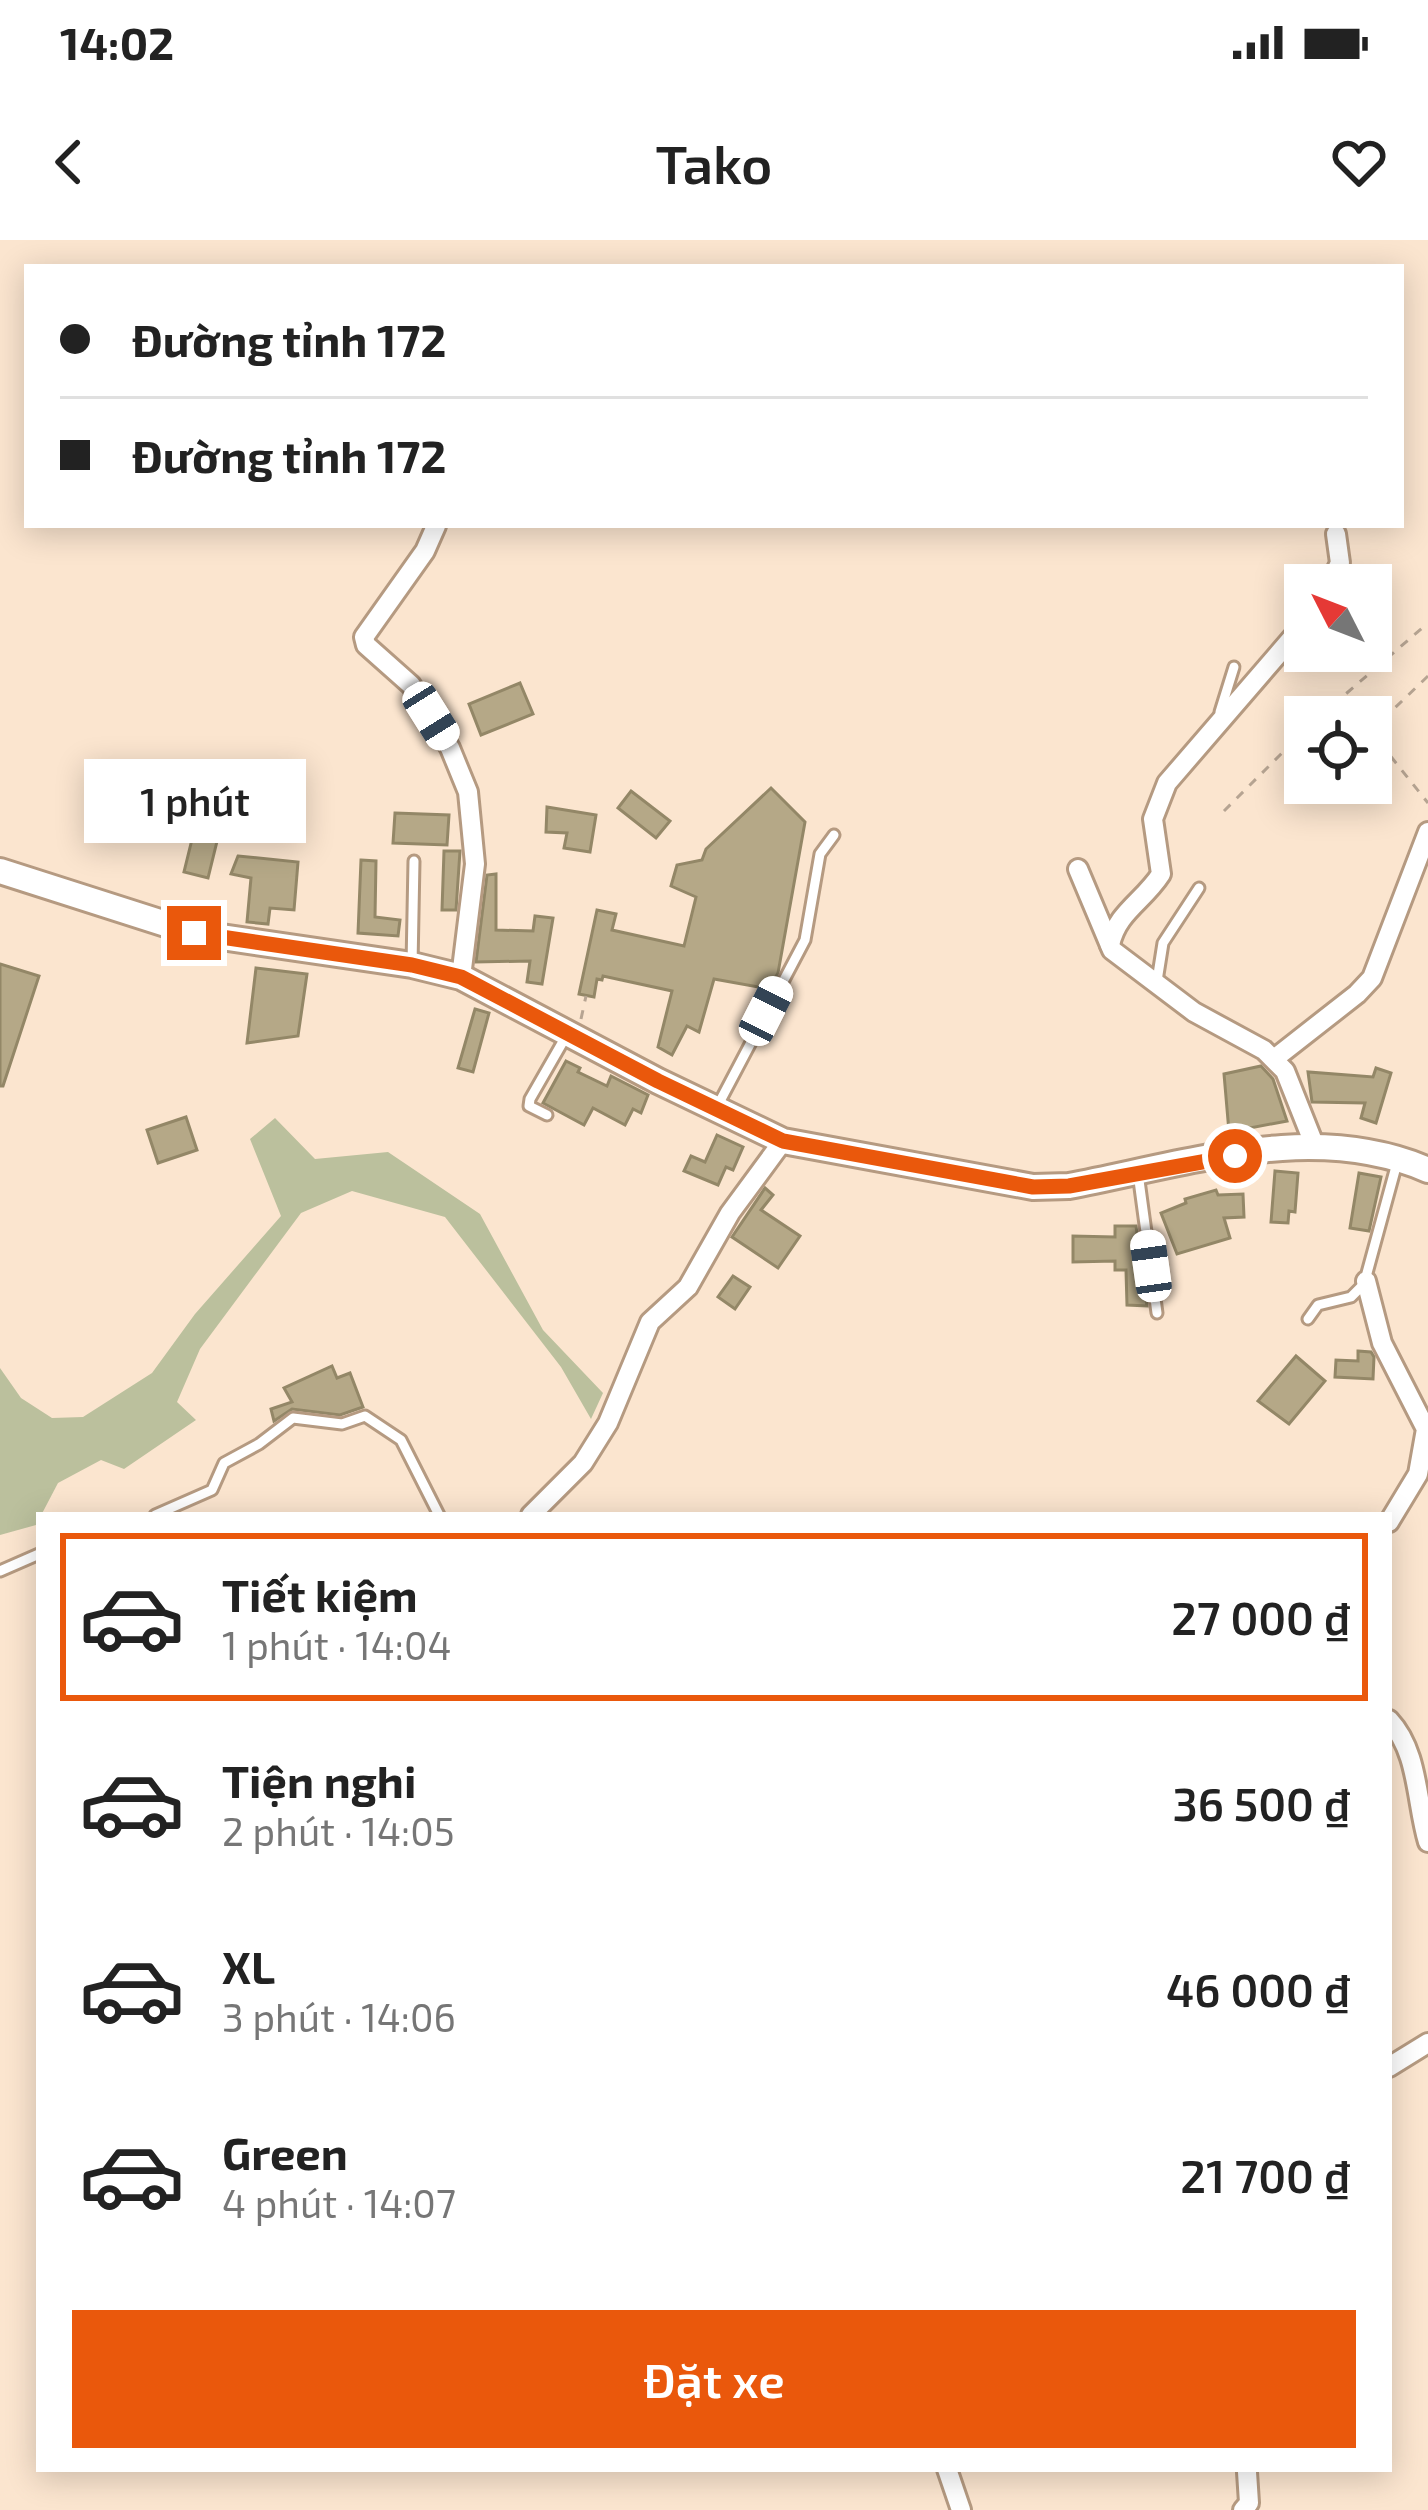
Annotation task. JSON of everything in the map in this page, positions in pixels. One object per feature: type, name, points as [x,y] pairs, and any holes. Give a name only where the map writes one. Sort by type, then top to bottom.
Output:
[{"type":"main road","points":[[1,874],[194,933],[412,965],[461,977],[783,1141],[1033,1187],[1069,1186],[1315,1144],[1370,1150],[1428,1170]]},
{"type":"street","points":[[435,528],[364,638],[411,685],[450,748],[468,792],[475,864],[461,977]]},
{"type":"street","points":[[1336,534],[1340,564]]},
{"type":"street","points":[[1110,945],[1114,923],[1150,890],[1160,874],[1153,819],[1167,783],[1284,647]]},
{"type":"street","points":[[1274,1059],[1372,978],[1428,832]]},
{"type":"street","points":[[1078,869],[1110,945],[1122,961],[1274,1059],[1292,1084],[1315,1144]]},
{"type":"street","points":[[534,1512],[583,1463],[608,1423],[650,1322],[688,1287],[730,1213],[783,1141]]},
{"type":"street","points":[[1366,1281],[1382,1343],[1426,1429],[1418,1474],[1392,1517]]},
{"type":"street","points":[[1392,1723],[1419,1787],[1428,1842]]},
{"type":"street","points":[[1392,2065],[1428,2043]]},
{"type":"street","points":[[948,2472],[961,2510]]},
{"type":"street","points":[[1243,2510],[1249,2504],[1247,2472]]},
{"type":"lane","points":[[1217,723],[1234,667]]},
{"type":"lane","points":[[715,1110],[805,940],[820,854],[834,835]]},
{"type":"lane","points":[[412,965],[414,861]]},
{"type":"lane","points":[[1155,986],[1162,943],[1199,888]]},
{"type":"lane","points":[[547,1115],[530,1106],[530,1099],[567,1033]]},
{"type":"lane","points":[[1308,1319],[1318,1305],[1351,1297],[1366,1281],[1398,1157]]},
{"type":"lane","points":[[1138,1173],[1157,1313]]},
{"type":"lane","points":[[162,1512],[212,1490],[224,1463],[293,1418],[342,1424],[365,1416],[401,1440],[437,1512]]},
{"type":"lane","points":[[0,1571],[36,1555]]},
{"type":"path","points":[[1343,696],[1428,622]]},
{"type":"path","points":[[1428,676],[1375,727],[1376,738],[1428,803]]},
{"type":"path","points":[[1224,811],[1284,751]]},
{"type":"shaded area","points":[[275,1118],[315,1159],[388,1152],[480,1214],[543,1330],[603,1393],[591,1419],[561,1367],[445,1217],[352,1191],[301,1213],[200,1349],[177,1402],[196,1420],[124,1469],[101,1460],[58,1483],[43,1512],[36,1512],[36,1525],[0,1535],[0,1368],[21,1398],[52,1418],[83,1417],[152,1373],[195,1314],[281,1216],[250,1139]]},
{"type":"building","points":[[520,683],[533,714],[481,735],[469,704]]},
{"type":"building","points":[[771,788],[805,822],[778,973],[769,989],[714,979],[699,1032],[687,1026],[672,1055],[658,1047],[672,991],[603,976],[597,979],[594,997],[579,994],[597,910],[616,914],[612,930],[684,946],[696,897],[671,886],[677,865],[702,860],[706,849]]},
{"type":"building","points":[[631,791],[670,821],[656,838],[618,808]]},
{"type":"building","points":[[547,807],[596,815],[590,852],[564,848],[567,833],[546,832]]},
{"type":"building","points":[[395,813],[449,815],[447,845],[393,843]]},
{"type":"building","points":[[197,819],[221,825],[208,878],[184,872]]},
{"type":"building","points":[[444,851],[460,851],[456,910],[442,910]]},
{"type":"building","points":[[238,856],[298,862],[294,910],[270,908],[268,924],[247,922],[251,878],[231,874]]},
{"type":"building","points":[[361,860],[376,861],[375,917],[400,920],[398,936],[358,933]]},
{"type":"building","points":[[496,874],[496,930],[533,931],[535,916],[553,918],[542,984],[527,982],[530,961],[476,962],[487,875]]},
{"type":"building","points":[[0,964],[39,976],[3,1086],[0,1086]]},
{"type":"building","points":[[256,968],[307,974],[298,1036],[247,1043]]},
{"type":"building","points":[[475,1009],[489,1013],[473,1072],[458,1068]]},
{"type":"building","points":[[566,1061],[607,1086],[611,1076],[648,1095],[641,1113],[633,1109],[625,1125],[593,1108],[584,1125],[543,1103]]},
{"type":"building","points":[[1261,1066],[1273,1079],[1287,1121],[1229,1132],[1224,1074]]},
{"type":"building","points":[[1376,1068],[1391,1073],[1376,1123],[1361,1118],[1365,1103],[1312,1102],[1308,1072],[1373,1077]]},
{"type":"building","points":[[186,1117],[197,1150],[158,1163],[147,1130]]},
{"type":"building","points":[[717,1135],[743,1147],[733,1170],[726,1167],[718,1185],[684,1171],[691,1156],[705,1162]]},
{"type":"building","points":[[1275,1171],[1298,1173],[1295,1212],[1289,1211],[1288,1223],[1271,1222]]},
{"type":"building","points":[[1359,1173],[1381,1177],[1369,1231],[1350,1228]]},
{"type":"building","points":[[765,1188],[773,1195],[761,1210],[800,1236],[778,1268],[732,1237]]},
{"type":"building","points":[[1216,1190],[1218,1195],[1243,1194],[1244,1217],[1224,1218],[1230,1238],[1177,1254],[1161,1213],[1186,1203],[1185,1199]]},
{"type":"building","points":[[1115,1226],[1136,1226],[1147,1306],[1127,1305],[1126,1270],[1115,1270],[1115,1261],[1073,1262],[1073,1236],[1115,1237]]},
{"type":"building","points":[[733,1276],[750,1287],[735,1309],[718,1297]]},
{"type":"building","points":[[1358,1351],[1371,1352],[1374,1357],[1373,1379],[1335,1377],[1336,1360],[1358,1361]]},
{"type":"building","points":[[1296,1356],[1325,1381],[1289,1424],[1258,1401]]},
{"type":"building","points":[[332,1366],[337,1378],[350,1373],[363,1407],[340,1415],[292,1409],[274,1421],[271,1409],[292,1402],[284,1388]]},
{"type":"route","points":[[194,933],[412,965],[461,977],[783,1141],[1033,1187],[1069,1186],[1235,1156]]}]
